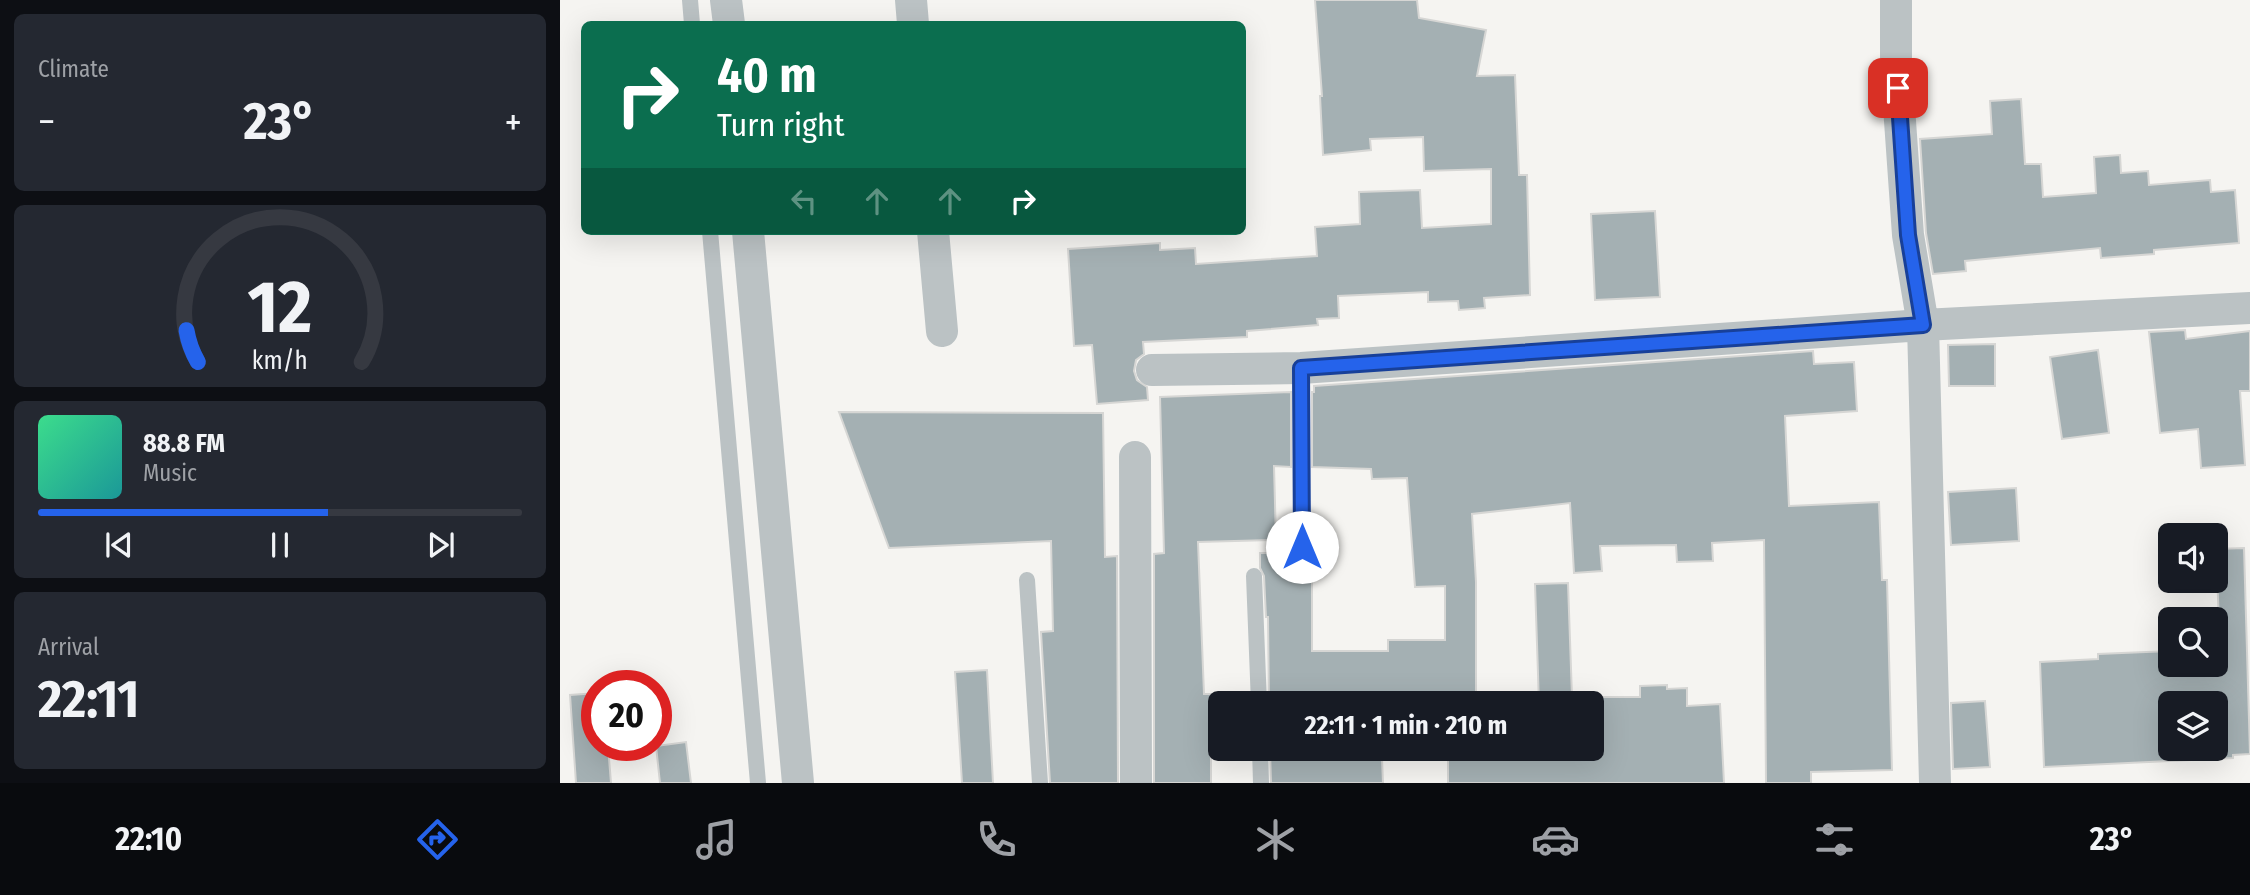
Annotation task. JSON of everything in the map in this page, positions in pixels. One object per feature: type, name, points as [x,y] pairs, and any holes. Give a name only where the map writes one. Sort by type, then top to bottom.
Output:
[{"type":"street","points":[[726,0],[729,21]]},
{"type":"street","points":[[911,0],[913,21]]},
{"type":"street","points":[[1896,0],[1896,64],[1908,235],[1923,325],[1936,783]]},
{"type":"street","points":[[748,235],[799,783]]},
{"type":"street","points":[[933,235],[942,331]]},
{"type":"street","points":[[1152,370],[1301,368],[1923,325],[2250,308]]},
{"type":"street","points":[[1135,457],[1136,783]]},
{"type":"lane","points":[[690,0],[692,21]]},
{"type":"lane","points":[[710,235],[758,783]]},
{"type":"lane","points":[[1301,368],[1302,547]]},
{"type":"lane","points":[[1254,576],[1258,691]]},
{"type":"lane","points":[[1027,580],[1040,783]]},
{"type":"lane","points":[[1260,761],[1261,783]]},
{"type":"building","points":[[1315,0],[1417,0],[1419,18],[1486,30],[1477,76],[1515,75],[1519,175],[1527,175],[1530,295],[1484,298],[1485,308],[1459,310],[1458,301],[1428,302],[1428,292],[1338,296],[1339,318],[1317,319],[1318,325],[1247,331],[1247,337],[1143,342],[1144,354],[1136,360],[1134,371],[1137,380],[1147,387],[1148,400],[1097,404],[1092,345],[1074,346],[1068,249],[1160,243],[1160,250],[1195,248],[1196,264],[1317,256],[1315,227],[1360,224],[1359,192],[1420,190],[1422,228],[1491,224],[1491,169],[1424,171],[1423,137],[1370,139],[1371,150],[1323,155]]},
{"type":"building","points":[[2021,99],[2025,164],[2041,164],[2043,197],[2096,193],[2094,157],[2120,155],[2121,173],[2148,171],[2149,185],[2210,180],[2211,192],[2235,190],[2239,243],[2154,250],[2154,254],[2101,258],[2100,248],[1965,261],[1966,271],[1933,274],[1926,233],[1920,139],[1992,134],[1990,101]]},
{"type":"building","points":[[1655,211],[1660,297],[1595,300],[1591,214]]},
{"type":"building","points":[[2185,330],[2186,339],[2250,331],[2250,391],[2240,391],[2245,465],[2201,468],[2198,429],[2160,433],[2149,332]]},
{"type":"building","points":[[1995,344],[1995,386],[1949,386],[1948,345]]},
{"type":"building","points":[[2098,350],[2109,433],[2062,439],[2050,357]]},
{"type":"building","points":[[1813,351],[1814,364],[1854,362],[1857,411],[1785,416],[1789,506],[1879,502],[1882,580],[1887,580],[1892,770],[1811,772],[1811,783],[1766,783],[1764,540],[1712,543],[1713,561],[1677,562],[1676,545],[1600,546],[1602,571],[1574,573],[1570,503],[1472,514],[1476,582],[1476,691],[1269,691],[1268,617],[1260,553],[1293,553],[1303,557],[1312,553],[1312,651],[1388,651],[1388,640],[1445,640],[1445,586],[1415,587],[1407,478],[1372,479],[1371,469],[1312,467],[1314,386]]},
{"type":"building","points":[[1291,392],[1291,467],[1274,466],[1276,540],[1198,542],[1204,694],[1208,694],[1208,761],[1211,761],[1211,783],[1154,783],[1154,554],[1164,553],[1160,397]]},
{"type":"building","points":[[839,412],[1103,413],[1105,557],[1117,556],[1118,783],[1050,783],[1041,632],[1053,631],[1051,541],[889,548]]},
{"type":"building","points":[[2016,488],[2019,541],[1951,545],[1948,492]]},
{"type":"building","points":[[2244,548],[2250,754],[2233,755],[2233,758],[2228,758],[2228,691],[2158,691],[2158,761],[2170,761],[2044,767],[2040,662],[2098,659],[2098,654],[2158,652],[2158,677],[2228,677],[2228,607],[2218,607],[2218,593],[2228,593],[2228,549]]},
{"type":"building","points":[[1568,583],[1572,691],[1539,691],[1535,584]]},
{"type":"building","points":[[987,670],[993,783],[962,783],[955,672]]},
{"type":"building","points":[[1667,685],[1667,689],[1687,688],[1687,706],[1720,704],[1724,783],[1448,783],[1448,761],[1604,761],[1604,697],[1640,697],[1640,686]]},
{"type":"building","points":[[581,694],[581,761],[609,761],[611,783],[576,783],[570,695]]},
{"type":"building","points":[[1985,701],[1990,767],[1953,769],[1951,703]]},
{"type":"building","points":[[686,742],[691,783],[660,783],[658,761],[672,761],[672,744]]},
{"type":"building","points":[[1270,761],[1382,761],[1383,783],[1271,783]]},
{"type":"route","points":[[1302,547],[1301,368],[1923,325],[1908,235],[1898,88]]}]
